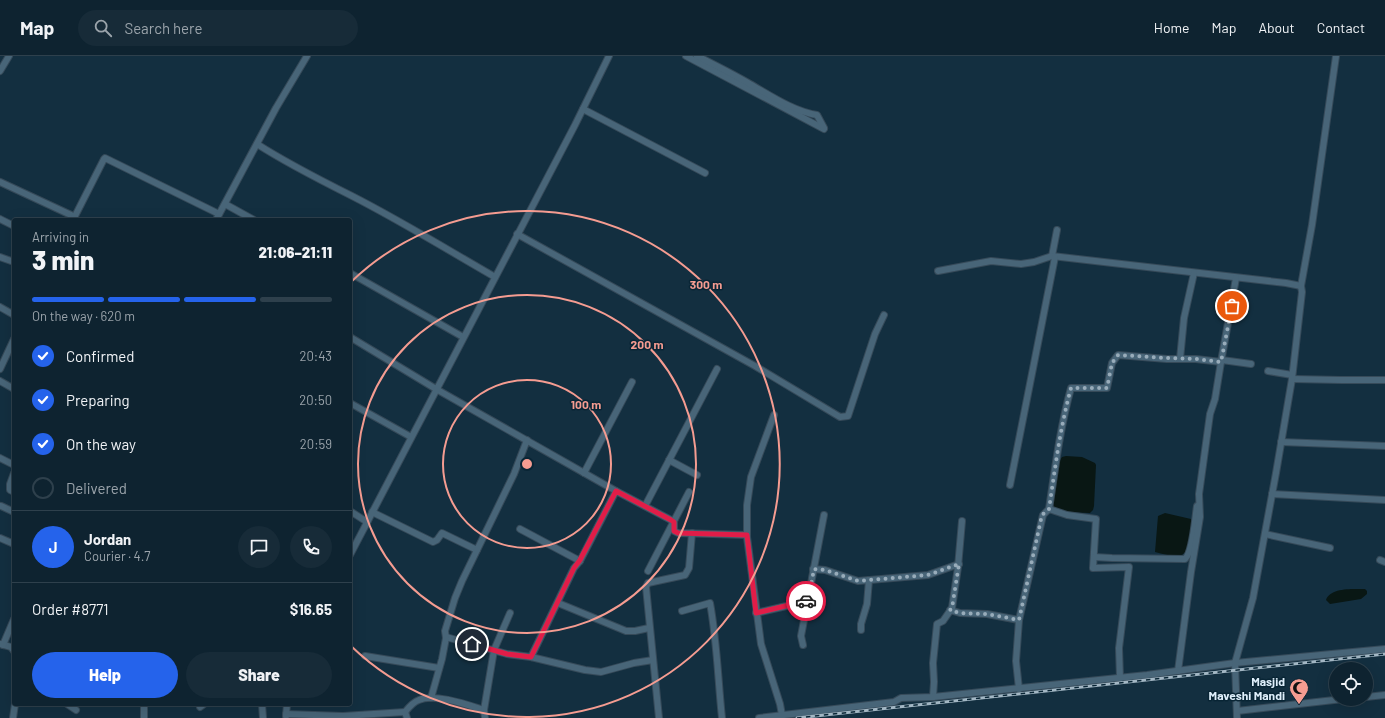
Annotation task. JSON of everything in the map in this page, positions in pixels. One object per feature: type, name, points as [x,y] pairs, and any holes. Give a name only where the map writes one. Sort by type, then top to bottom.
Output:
[{"type":"street","points":[[0,71],[8,56]]},
{"type":"street","points":[[73,218],[105,158],[218,217],[276,108],[307,56]]},
{"type":"street","points":[[352,551],[583,109],[609,56]]},
{"type":"street","points":[[686,56],[824,129],[817,116],[806,114],[697,56]]},
{"type":"street","points":[[1237,718],[1235,663],[1253,598],[1292,377],[1302,292],[1301,286],[1312,225],[1336,56]]},
{"type":"street","points":[[583,109],[705,173]]},
{"type":"street","points":[[257,144],[327,185],[352,196],[495,277]]},
{"type":"street","points":[[0,182],[71,215],[72,218]]},
{"type":"street","points":[[225,204],[250,218]]},
{"type":"street","points":[[0,219],[12,225]]},
{"type":"street","points":[[1010,485],[1057,230]]},
{"type":"street","points":[[517,234],[755,366],[840,416],[848,416],[884,315]]},
{"type":"street","points":[[0,257],[12,261]]},
{"type":"street","points":[[938,271],[991,260],[1021,264],[1053,257],[1286,283],[1301,286]]},
{"type":"street","points":[[1180,359],[1184,318],[1194,273]]},
{"type":"street","points":[[352,274],[463,337]]},
{"type":"street","points":[[1094,557],[1185,559],[1188,557],[1199,494],[1210,414],[1222,361],[1236,278]]},
{"type":"street","points":[[0,307],[12,314]]},
{"type":"street","points":[[0,362],[12,337]]},
{"type":"street","points":[[352,339],[436,389],[616,491],[674,522]]},
{"type":"street","points":[[0,369],[12,343]]},
{"type":"street","points":[[1019,688],[1016,661],[1019,620],[1042,515],[1049,509],[1064,416],[1071,388],[1107,388],[1112,363],[1118,355],[1196,359],[1251,364]]},
{"type":"street","points":[[645,506],[717,368]]},
{"type":"street","points":[[1268,371],[1292,377],[1341,380],[1385,380]]},
{"type":"street","points":[[0,381],[12,388]]},
{"type":"street","points":[[584,473],[632,382]]},
{"type":"street","points":[[352,404],[411,437]]},
{"type":"street","points":[[774,415],[751,477],[747,505],[747,535],[761,644],[780,704],[782,715]]},
{"type":"street","points":[[431,698],[446,637],[445,631],[455,598],[476,550],[514,474],[527,440]]},
{"type":"street","points":[[1281,442],[1385,446]]},
{"type":"street","points":[[0,458],[12,464]]},
{"type":"street","points":[[669,460],[697,475]]},
{"type":"street","points":[[12,478],[10,490],[12,491]]},
{"type":"street","points":[[531,657],[574,568],[580,560],[616,491]]},
{"type":"street","points":[[648,571],[689,492]]},
{"type":"street","points":[[1178,672],[1191,572],[1200,518],[1199,494]]},
{"type":"street","points":[[1272,494],[1385,500]]},
{"type":"street","points":[[1,506],[12,511]]},
{"type":"street","points":[[1049,509],[1067,515],[1096,519],[1093,568],[1129,567],[1119,648],[1120,678]]},
{"type":"street","points":[[352,512],[367,522]]},
{"type":"street","points":[[372,512],[433,542],[437,540],[442,533],[476,550]]},
{"type":"street","points":[[803,645],[801,636],[824,515]]},
{"type":"street","points":[[933,697],[933,652],[937,624],[943,622],[952,608],[959,564],[962,521]]},
{"type":"street","points":[[674,522],[674,531],[692,534],[747,535]]},
{"type":"street","points":[[520,529],[580,560]]},
{"type":"street","points":[[659,718],[646,587],[648,583],[685,575],[689,568],[692,534]]},
{"type":"street","points":[[1265,534],[1330,548]]},
{"type":"street","points":[[0,538],[12,543]]},
{"type":"street","points":[[814,569],[825,570],[858,581],[928,575],[959,564]]},
{"type":"street","points":[[861,630],[861,624],[867,604],[869,580]]},
{"type":"street","points":[[756,613],[808,601]]},
{"type":"street","points":[[558,603],[626,631],[650,628]]},
{"type":"street","points":[[682,611],[698,608],[710,603],[715,633],[722,718]]},
{"type":"street","points":[[950,610],[960,613],[987,614],[1019,620]]},
{"type":"street","points":[[485,718],[484,710],[494,650],[510,613]]},
{"type":"street","points":[[12,623],[2,644],[12,648]]},
{"type":"street","points":[[446,637],[507,654],[531,657],[585,670],[601,672],[634,663],[653,660]]},
{"type":"street","points":[[759,718],[894,702],[901,698],[933,697],[1178,672],[1235,663],[1385,649]]},
{"type":"street","points":[[365,656],[439,668]]},
{"type":"street","points":[[1373,696],[1385,694]]},
{"type":"street","points":[[287,706],[286,716],[406,715],[413,703],[420,699],[437,698],[484,710]]},
{"type":"street","points":[[1237,711],[1329,701]]},
{"type":"street","points":[[13,718],[15,706]]},
{"type":"street","points":[[70,706],[76,710]]},
{"type":"street","points":[[144,706],[144,718]]},
{"type":"street","points":[[262,706],[263,718]]},
{"type":"shaded area","points":[[1062,457],[1082,457],[1095,463],[1096,465],[1094,506],[1090,513],[1064,512],[1054,508],[1053,504],[1059,462]]},
{"type":"shaded area","points":[[1165,513],[1191,519],[1189,544],[1184,554],[1180,556],[1155,552],[1158,516]]},
{"type":"shaded area","points":[[1365,589],[1367,594],[1361,599],[1330,604],[1326,600],[1328,596],[1337,591]]},
{"type":"railway","points":[[797,718],[1385,654]]},
{"type":"way so far","points":[[806,601],[808,601],[814,569],[825,570],[858,581],[928,575],[959,564],[952,608],[950,610],[960,613],[987,614],[1019,620],[1042,515],[1049,509],[1058,448],[1071,388],[1107,388],[1112,363],[1118,355],[1196,359],[1221,362],[1232,306]]},
{"type":"place","name":"Masjid Maveshi Mandi","points":[[1299,705]]},
{"type":"route","points":[[472,644],[507,654],[531,657],[574,568],[580,560],[616,491],[674,522],[674,531],[678,533],[747,535],[756,613],[806,601]]}]
